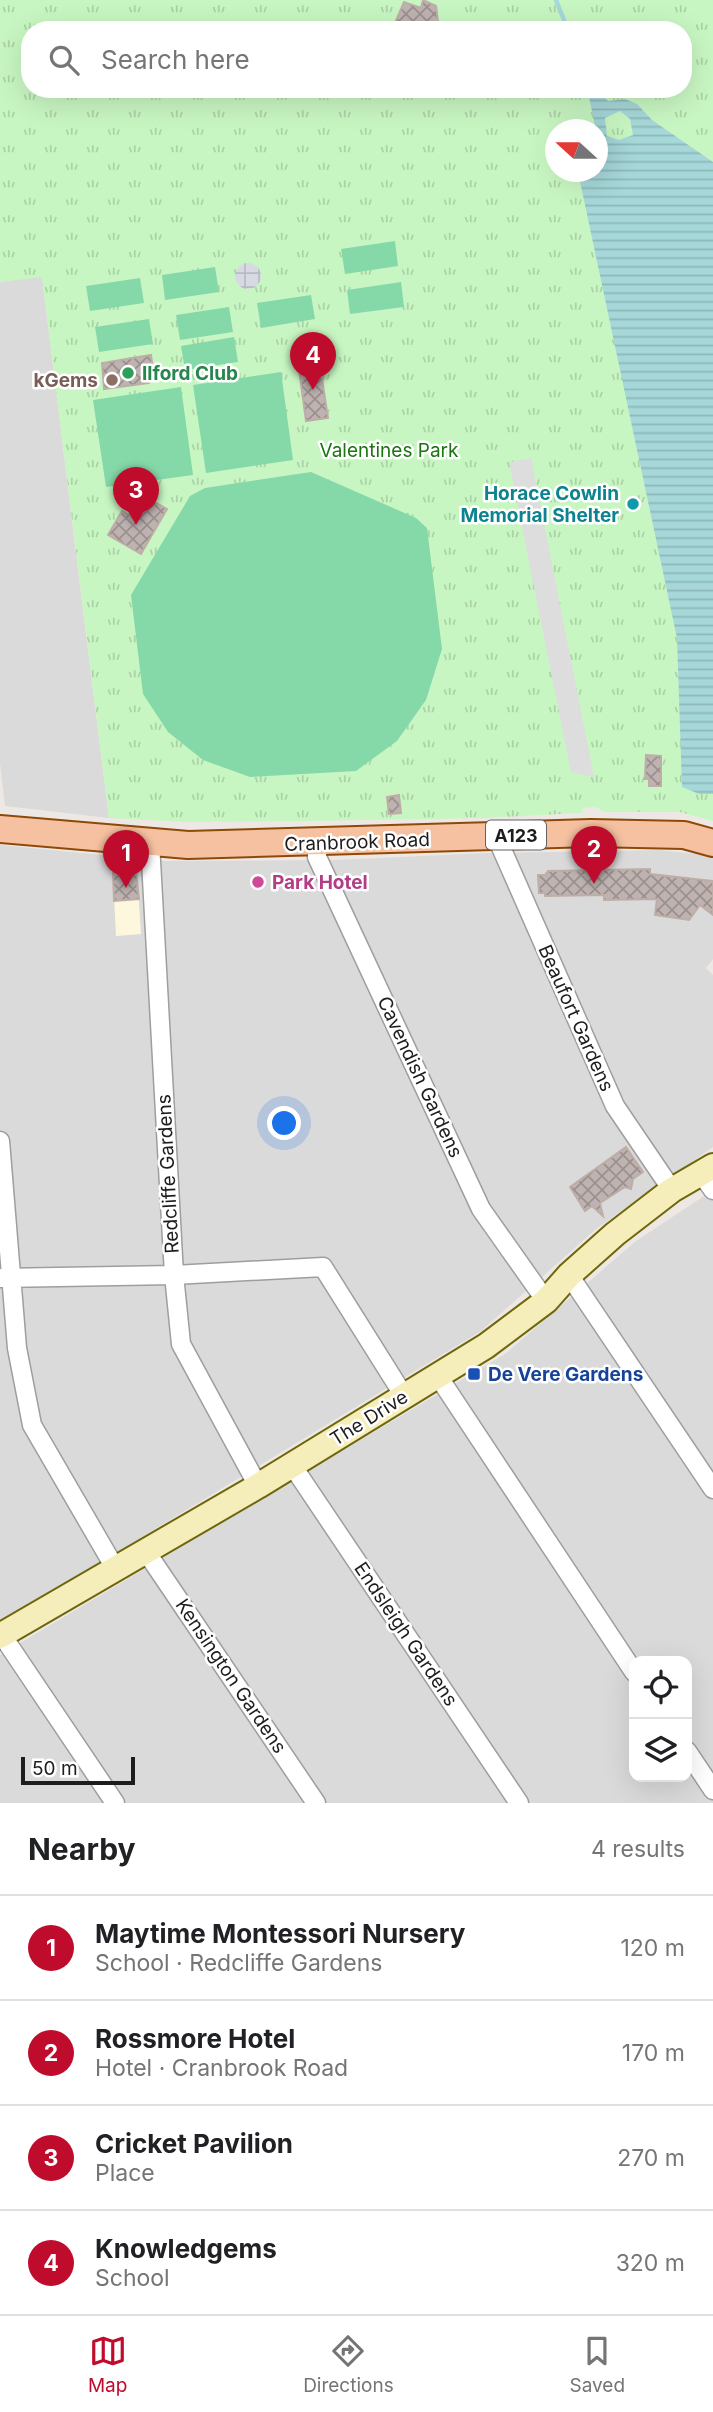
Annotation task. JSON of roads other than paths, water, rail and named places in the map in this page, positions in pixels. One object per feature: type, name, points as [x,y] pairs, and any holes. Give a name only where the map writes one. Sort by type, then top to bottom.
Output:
[{"type":"main road","name":"Cranbrook Road","points":[[0,829],[150,843],[317,844],[495,836],[667,834],[713,843]]},
{"type":"street","name":"Beaufort Gardens","points":[[495,836],[615,1106],[673,1190]]},
{"type":"street","name":"Redcliffe Gardens","points":[[150,843],[174,1275],[181,1344],[258,1486]]},
{"type":"street","name":"Cavendish Gardens","points":[[317,844],[317,857],[481,1209],[546,1301]]},
{"type":"street","points":[[0,1141],[5,1278],[32,1425],[115,1569]]},
{"type":"street","name":"The Drive","points":[[1,1635],[258,1486],[486,1346],[546,1301],[569,1275],[673,1190],[709,1176]]},
{"type":"street","points":[[5,1278],[174,1275],[323,1267],[404,1396]]},
{"type":"street","points":[[569,1275],[713,1489]]},
{"type":"street","points":[[438,1376],[629,1664]]},
{"type":"street","name":"Endsleigh Gardens","points":[[292,1465],[519,1803]]},
{"type":"street","name":"Kensington Gardens","points":[[145,1550],[316,1803]]},
{"type":"street","points":[[1,1635],[115,1803]]},
{"type":"street","points":[[692,1758],[713,1790]]},
{"type":"water","points":[[589,98],[605,98],[608,101],[625,99],[637,104],[652,120],[713,162],[713,794],[699,794],[682,787],[677,638],[580,182],[608,182],[608,136],[619,140],[633,135],[630,119],[620,111],[605,119],[594,119]]},
{"type":"waterway","points":[[556,0],[564,21]]},
{"type":"place","name":"Ilford Club","points":[[128,373]]},
{"type":"place","name":"kGems","points":[[112,380]]},
{"type":"place","name":"Knowledgems","points":[[313,390]]},
{"type":"place","name":"Horace Cowlin Memorial Shelter","points":[[633,504]]},
{"type":"place","name":"Cricket Pavilion","points":[[136,525]]},
{"type":"place","name":"Park Hotel","points":[[258,882]]},
{"type":"place","name":"Rossmore Hotel","points":[[594,884]]},
{"type":"place","name":"Maytime Montessori Nursery","points":[[126,888]]},
{"type":"place","name":"De Vere Gardens","points":[[474,1374]]},
{"type":"park label","name":"Valentines Park","points":[[389,450]]}]
